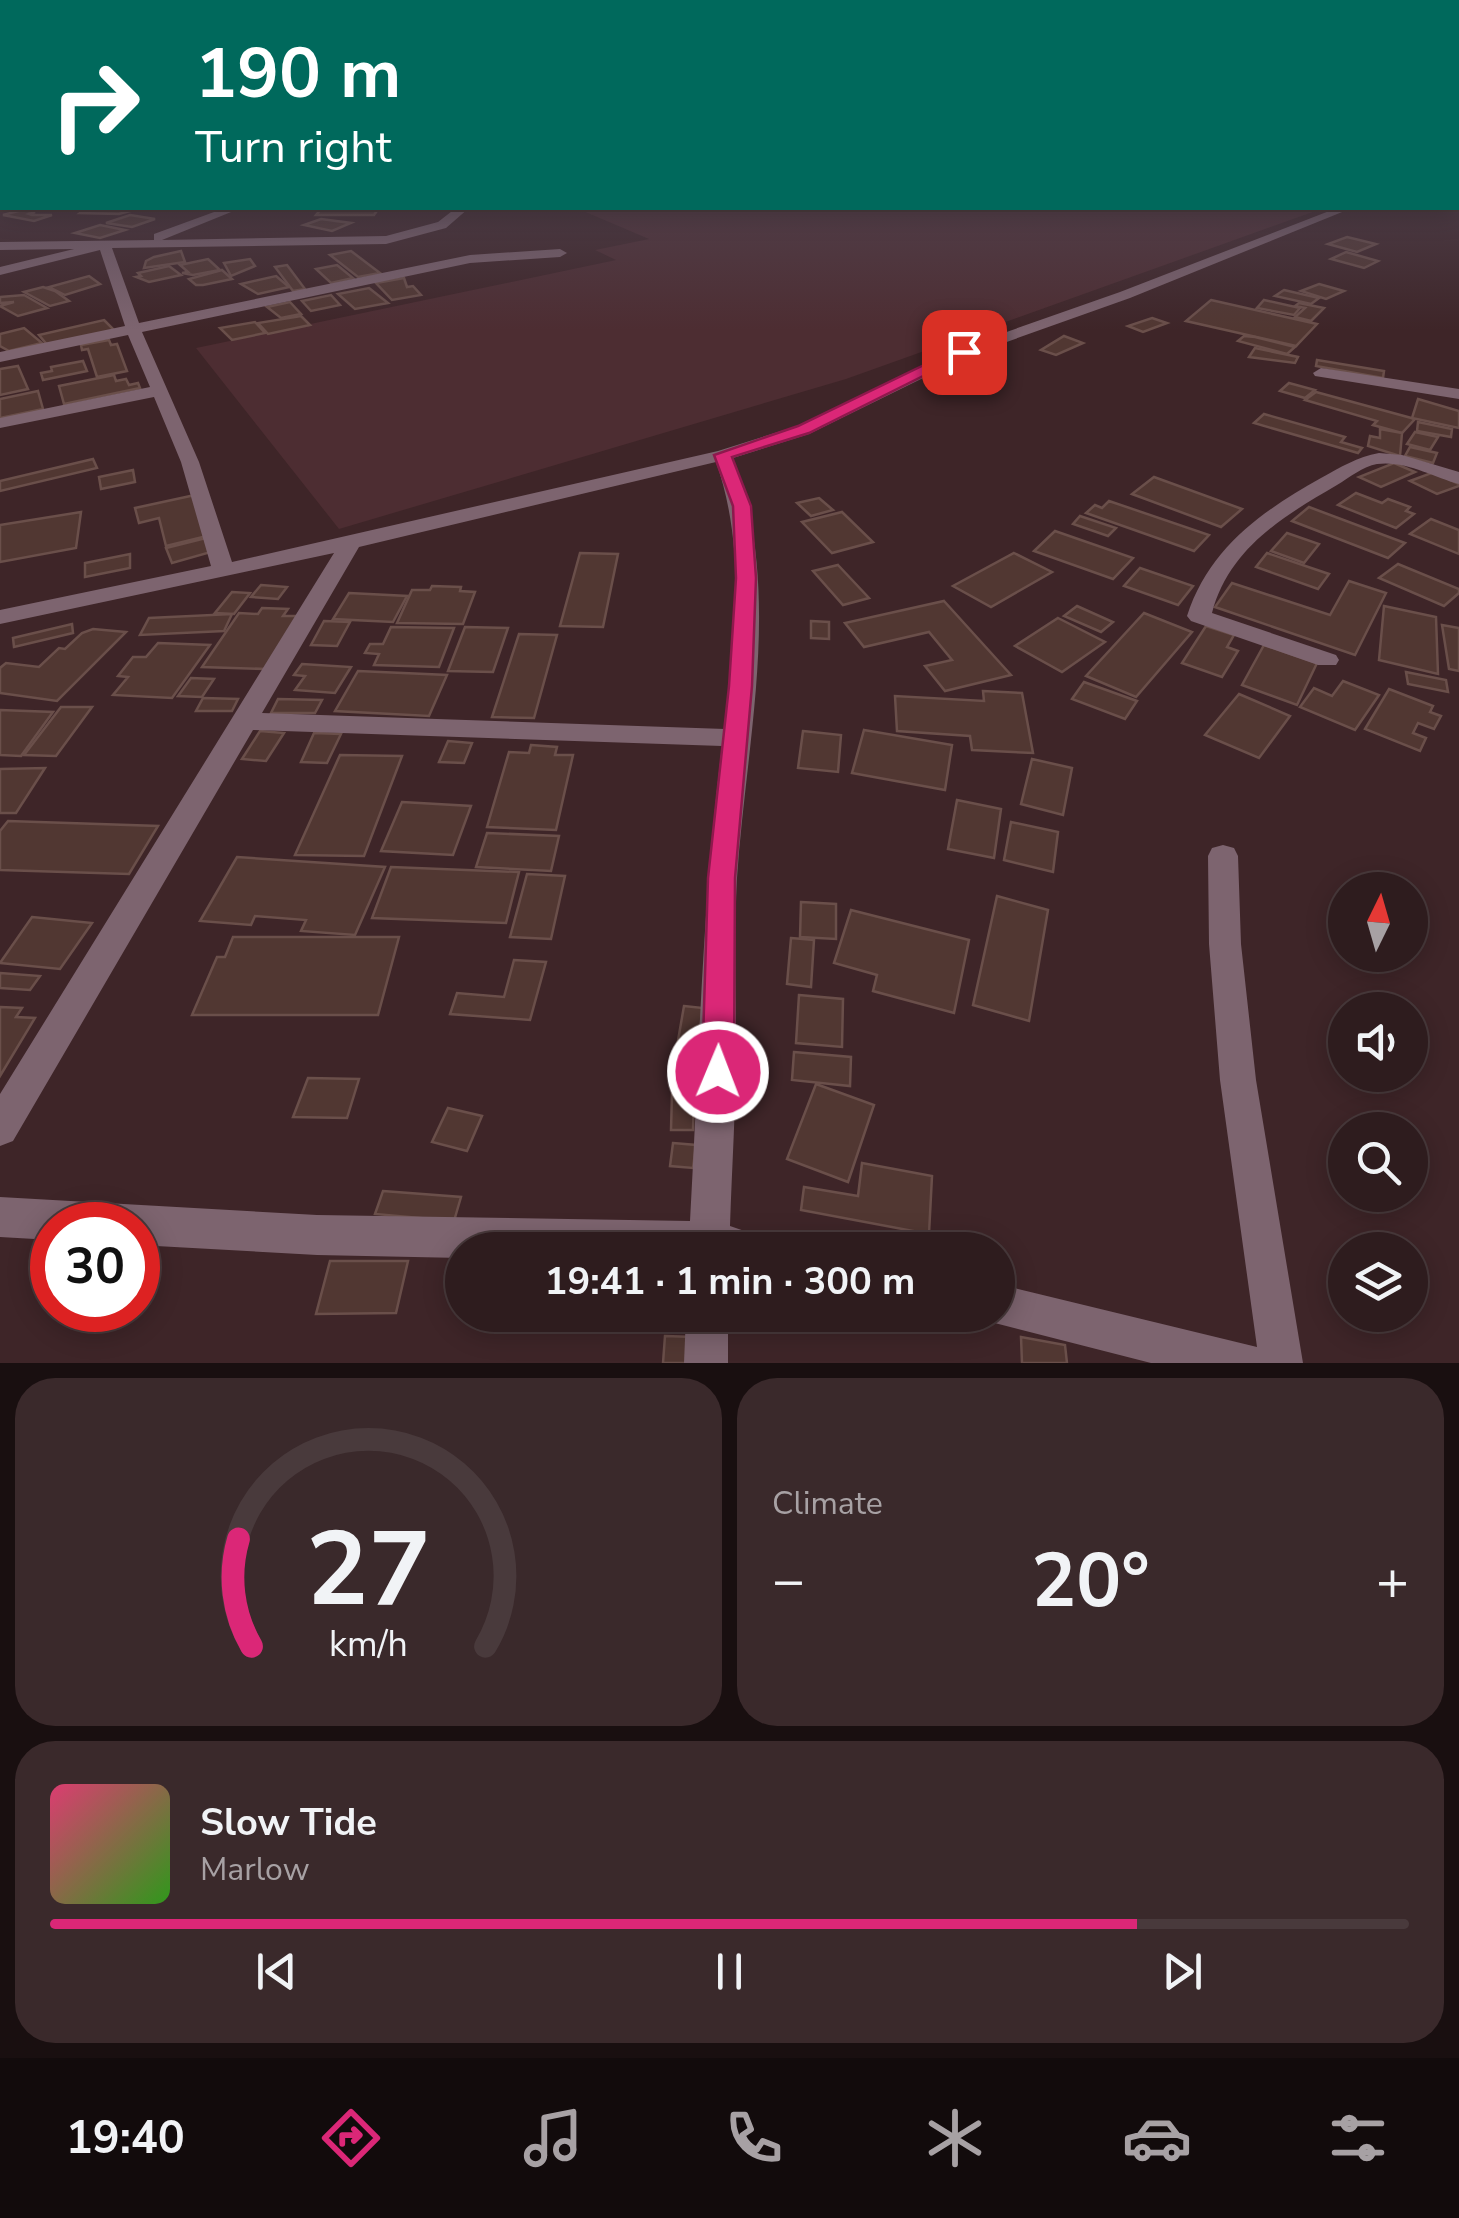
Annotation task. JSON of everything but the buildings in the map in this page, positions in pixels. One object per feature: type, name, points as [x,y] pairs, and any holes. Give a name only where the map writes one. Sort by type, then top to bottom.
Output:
[{"type":"street","points":[[140,245],[230,210]]},
{"type":"street","points":[[0,246],[386,240],[442,225],[461,210]]},
{"type":"street","points":[[0,617],[351,543],[723,455],[804,430],[964,352],[1125,295],[1341,210]]},
{"type":"street","points":[[442,225],[469,252],[470,258]]},
{"type":"street","points":[[0,270],[105,245]]},
{"type":"street","points":[[105,245],[134,332],[190,462],[223,569]]},
{"type":"street","points":[[0,357],[134,332],[470,258],[560,253]]},
{"type":"street","points":[[1322,373],[1459,394]]},
{"type":"street","points":[[0,423],[160,390]]},
{"type":"street","points":[[721,1232],[718,1072],[722,878],[736,738],[746,539],[742,506],[723,455]]},
{"type":"street","points":[[1326,660],[1199,616],[1200,601],[1250,531],[1294,500],[1369,460],[1389,459],[1459,478]]},
{"type":"street","points":[[0,1128],[351,543]]},
{"type":"street","points":[[243,720],[736,738]]},
{"type":"street","points":[[1222,856],[1225,944],[1238,1080],[1266,1238],[1280,1363]]},
{"type":"street","points":[[0,1217],[445,1239]]},
{"type":"street","points":[[1015,1308],[1244,1363]]},
{"type":"street","points":[[706,1363],[707,1332]]},
{"type":"shaded area","points":[[581,210],[1318,210],[846,379],[339,529],[196,348],[616,260],[595,250],[649,239]]},
{"type":"route","points":[[718,1072],[722,878],[746,578],[742,506],[723,455],[804,430],[964,352]]}]
